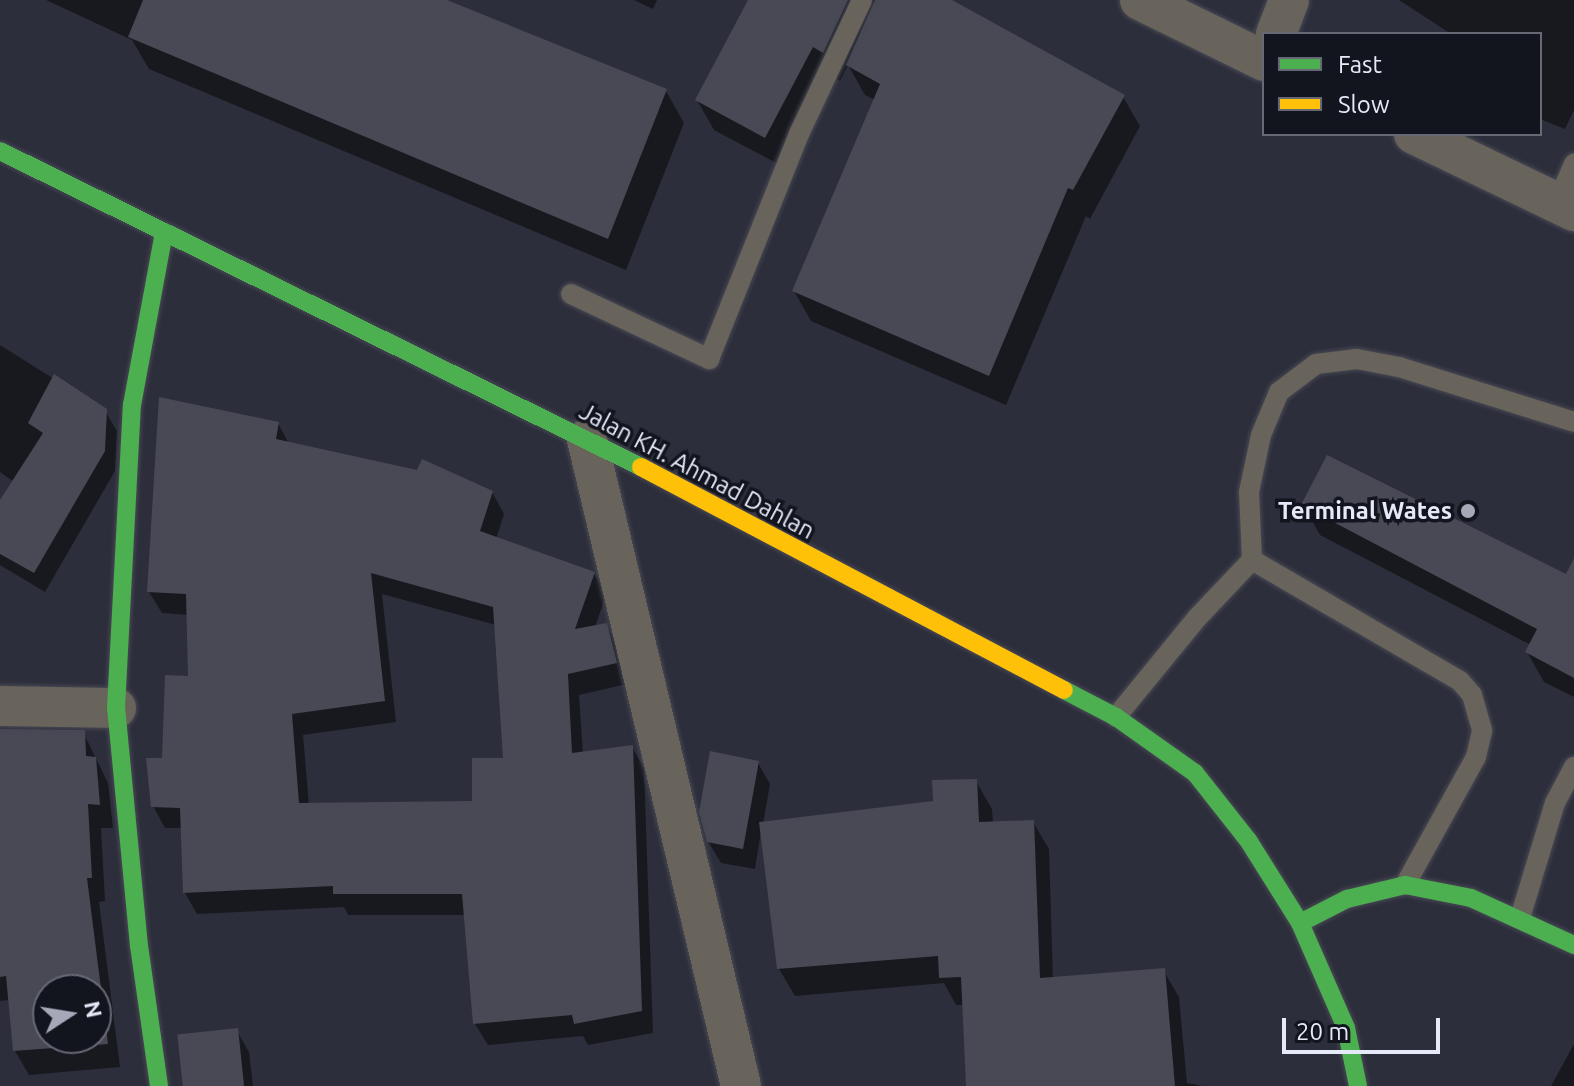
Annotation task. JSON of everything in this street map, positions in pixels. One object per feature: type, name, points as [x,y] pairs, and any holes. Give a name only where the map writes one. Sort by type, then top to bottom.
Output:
[{"type":"main road","name":"Jalan KH. Ahmad Dahlan","points":[[0,151],[587,439],[1116,717],[1195,773],[1248,840],[1300,923],[1346,1028],[1358,1086]]},
{"type":"main road","points":[[159,1086],[139,946],[116,708],[132,405],[164,232]]},
{"type":"main road","points":[[1300,923],[1347,899],[1405,885],[1471,898],[1574,945]]},
{"type":"street","points":[[1140,0],[1262,60]]},
{"type":"street","points":[[1277,32],[1289,0]]},
{"type":"street","points":[[1418,136],[1566,207]]},
{"type":"street","points":[[587,439],[741,1086]]},
{"type":"street","points":[[0,706],[116,708]]},
{"type":"lane","points":[[571,294],[709,359],[799,134],[862,0]]},
{"type":"lane","points":[[1566,207],[1574,164]]},
{"type":"lane","points":[[1116,717],[1197,618],[1252,560],[1249,492],[1261,435],[1279,392],[1316,364],[1357,359],[1399,367],[1574,422]]},
{"type":"lane","points":[[1252,560],[1460,681],[1472,695],[1482,731],[1476,757],[1405,885]]},
{"type":"lane","points":[[1520,918],[1555,803],[1574,767]]},
{"type":"building","points":[[143,0],[447,0],[667,89],[608,239],[128,37]]},
{"type":"building","points":[[748,0],[848,0],[823,53],[813,47],[765,138],[695,100]]},
{"type":"building","points":[[875,0],[952,0],[1125,95],[1073,190],[1068,188],[989,376],[792,291],[880,84],[846,65]]},
{"type":"building","points":[[54,374],[107,409],[105,451],[34,573],[0,554],[0,500],[43,433],[28,423]]},
{"type":"building","points":[[159,397],[279,422],[276,439],[417,470],[422,459],[493,491],[480,531],[595,572],[575,629],[607,623],[617,663],[568,674],[572,753],[633,745],[642,1011],[574,1024],[572,1015],[473,1024],[462,894],[333,894],[333,886],[183,893],[180,808],[151,807],[146,758],[162,758],[165,675],[188,676],[186,594],[147,592]],"holes":[[[371,573],[493,607],[503,758],[472,758],[472,801],[299,803],[292,714],[385,701]]]},
{"type":"building","points":[[1327,455],[1566,574],[1574,558],[1574,678],[1525,652],[1537,629],[1301,505]]},
{"type":"building","points":[[0,729],[85,730],[86,756],[96,757],[100,805],[88,804],[92,878],[87,878],[99,974],[32,974],[32,1050],[13,1051],[6,976],[0,977]]},
{"type":"building","points":[[710,751],[759,761],[743,849],[707,842],[699,812]]},
{"type":"building","points":[[977,779],[979,822],[1034,820],[1040,978],[1165,968],[1175,1086],[966,1086],[961,977],[939,978],[938,956],[777,969],[759,822],[933,801],[932,780]]},
{"type":"building","points":[[238,1028],[244,1086],[183,1086],[177,1034]]},
{"type":"traffic: fast","points":[[0,151],[641,467]]},
{"type":"traffic: fast","points":[[159,1086],[139,946],[116,708],[132,405],[164,232]]},
{"type":"traffic: fast","points":[[1064,690],[1116,717],[1195,773],[1248,840],[1300,923],[1346,1028],[1358,1086]]},
{"type":"traffic: fast","points":[[1300,923],[1347,899],[1405,885],[1471,898],[1574,945]]},
{"type":"traffic: slow","points":[[641,467],[1064,690]]},
{"type":"place","name":"Terminal Wates","points":[[1468,511]]}]
